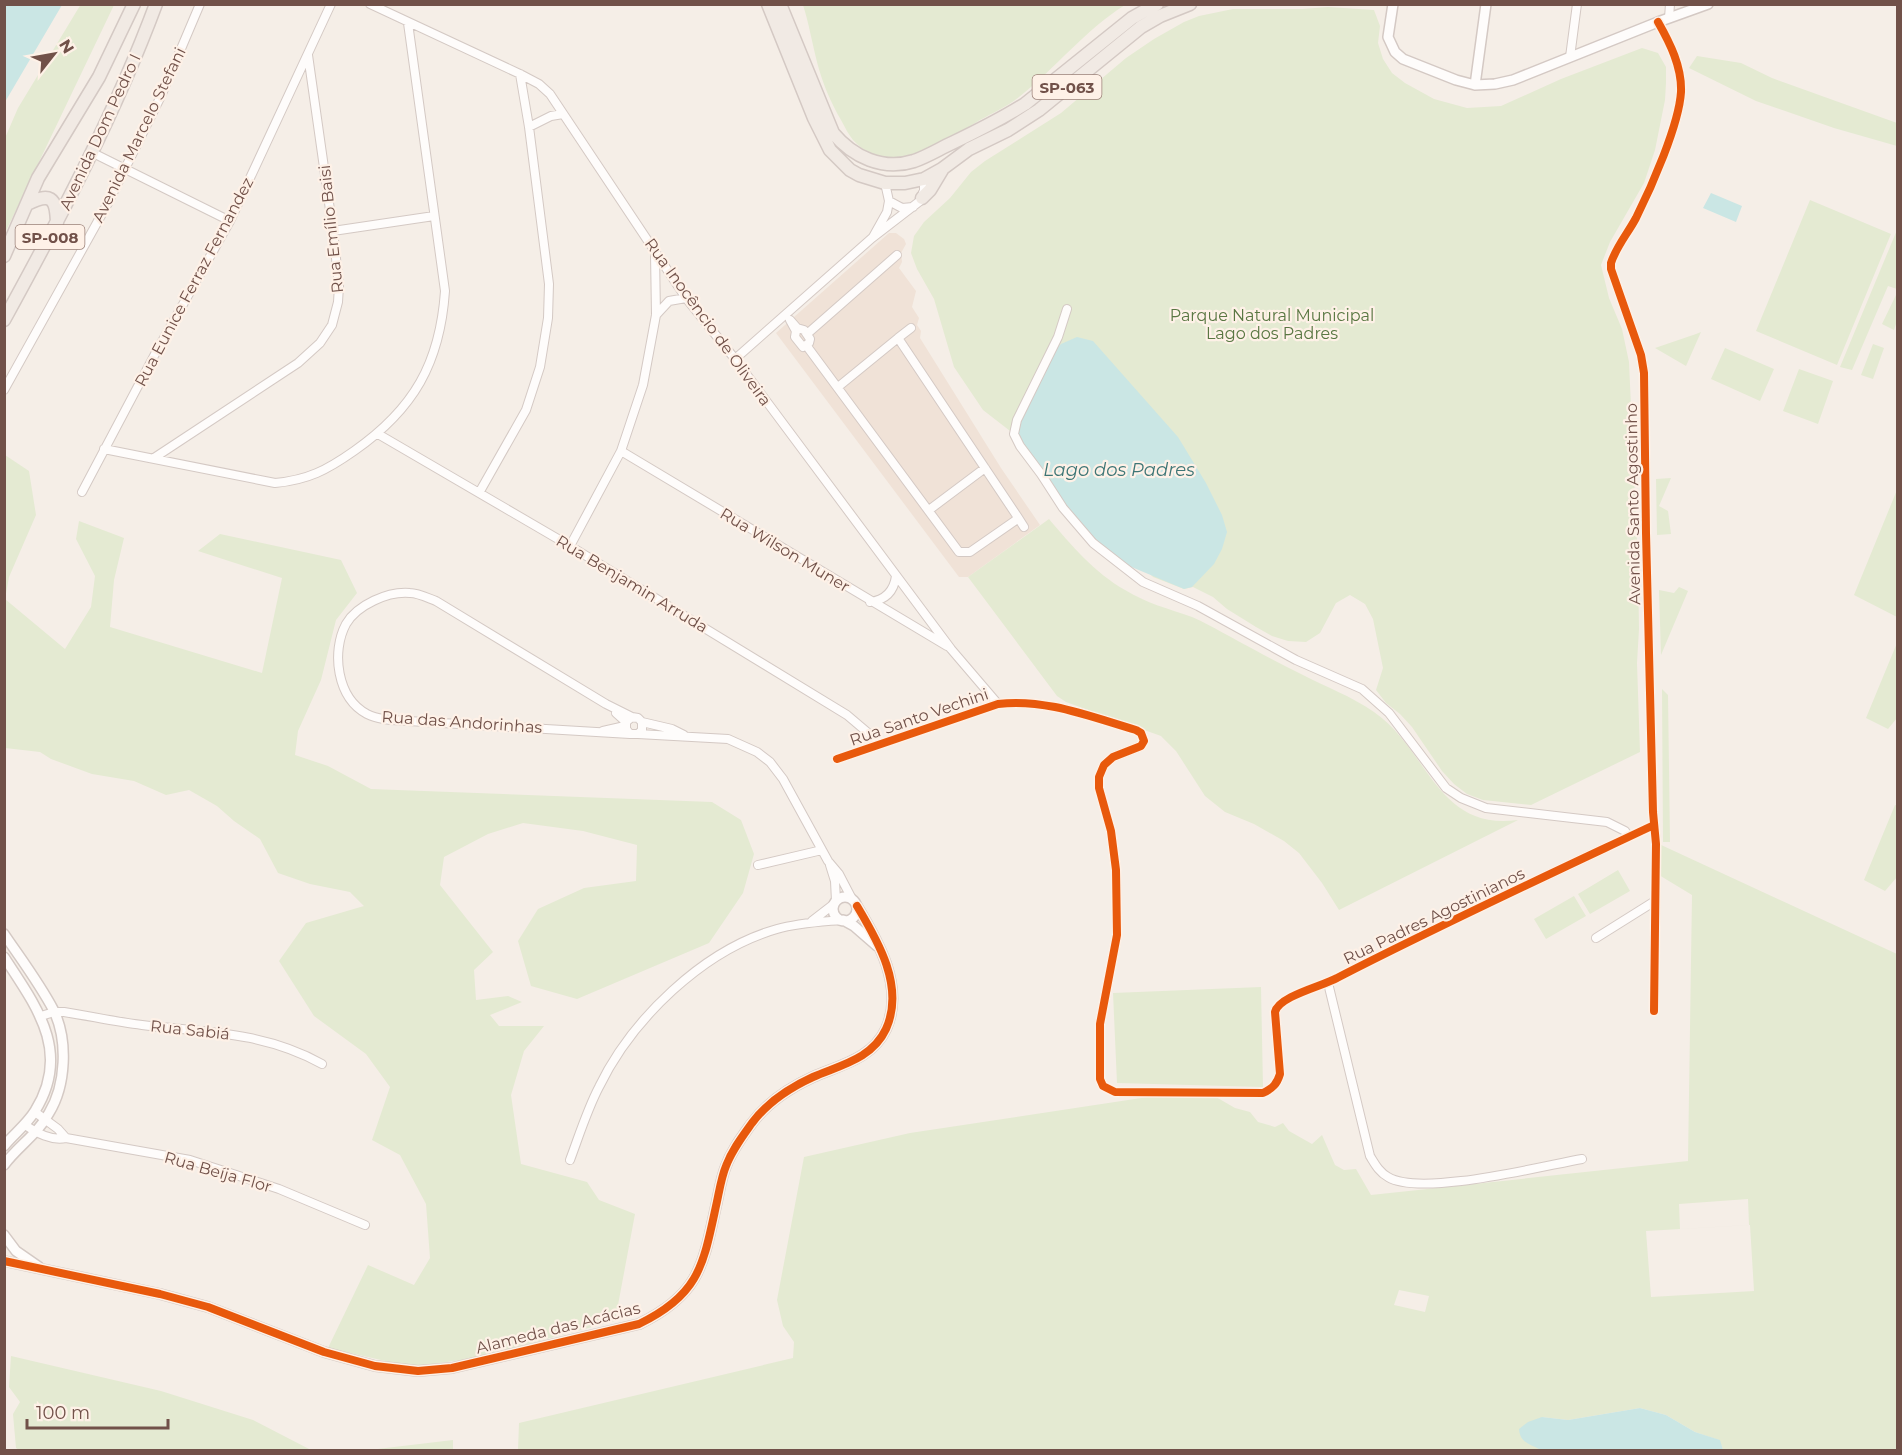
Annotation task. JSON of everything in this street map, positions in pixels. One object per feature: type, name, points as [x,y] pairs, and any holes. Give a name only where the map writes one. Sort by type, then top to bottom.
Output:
[{"type":"main road","name":"Avenida Dom Pedro I","points":[[4,256],[38,178],[99,77],[134,4]]},
{"type":"main road","name":"Avenida Dom Pedro I","points":[[4,320],[57,224],[106,123],[156,4]]},
{"type":"main road","name":"SP-063","points":[[768,4],[814,118],[830,150],[845,166],[859,175],[885,183],[904,183],[924,179],[942,169],[969,149],[1008,130],[1039,110],[1141,27],[1160,16],[1190,4]]},
{"type":"main road","name":"SP-063","points":[[780,4],[833,133],[840,142],[860,157],[895,164],[912,162],[998,121],[1025,104],[1132,18],[1157,4]]},
{"type":"main road","points":[[912,162],[918,167],[924,179]]},
{"type":"main road","points":[[885,183],[895,164]]},
{"type":"main road","points":[[918,202],[930,190],[942,169]]},
{"type":"main road","points":[[27,204],[47,197],[53,201],[56,207],[57,224]]},
{"type":"street","name":"Avenida Marcelo Stefani","points":[[4,390],[125,169],[161,96],[201,4]]},
{"type":"street","name":"Rua Eunice Ferraz Fernandez","points":[[82,492],[230,221],[331,4]]},
{"type":"street","name":"Rua Inocêncio de Oliveira","points":[[370,4],[519,74],[539,84],[550,94],[686,298],[735,358],[951,649],[998,704]]},
{"type":"street","points":[[1393,4],[1388,37],[1395,52],[1403,59],[1475,85],[1513,80],[1708,4]]},
{"type":"street","points":[[1475,85],[1486,4]]},
{"type":"street","points":[[1570,57],[1577,4]]},
{"type":"street","points":[[1669,18],[1670,4]]},
{"type":"street","points":[[104,449],[275,483],[294,481],[310,477],[332,466],[378,434],[398,415],[416,390],[432,357],[443,320],[445,291],[408,22]]},
{"type":"street","name":"Avenida Santo Agostinho","points":[[1654,1011],[1656,844],[1646,533],[1644,372],[1641,355],[1611,269],[1611,263],[1640,210],[1677,114],[1681,92],[1680,76],[1677,62],[1658,22]]},
{"type":"street","name":"Rua Emílio Baisi","points":[[154,458],[298,363],[320,344],[332,325],[338,302],[339,286],[308,53]]},
{"type":"street","points":[[479,493],[526,410],[540,367],[548,318],[549,284],[529,127],[519,74]]},
{"type":"street","points":[[529,127],[551,116],[563,114]]},
{"type":"street","points":[[91,152],[230,221]]},
{"type":"street","points":[[735,358],[788,317],[872,238],[918,202],[924,179]]},
{"type":"street","points":[[872,238],[887,212],[889,201],[885,183]]},
{"type":"street","points":[[889,201],[902,208],[918,202]]},
{"type":"street","points":[[333,231],[434,216]]},
{"type":"street","points":[[570,546],[621,451],[643,385],[656,315],[655,253]]},
{"type":"street","points":[[807,334],[897,255]]},
{"type":"street","points":[[656,315],[669,301],[686,298]]},
{"type":"street","points":[[1067,309],[1058,337],[1017,420],[1014,434],[1064,508],[1093,543],[1143,582],[1197,606],[1296,660],[1362,689],[1389,713],[1446,788],[1461,798],[1486,808],[1607,822],[1625,831],[1629,837]]},
{"type":"street","points":[[788,317],[797,328],[807,334],[810,341],[806,345],[802,347],[796,338],[796,331],[788,317]]},
{"type":"street","points":[[838,387],[911,328]]},
{"type":"street","points":[[898,338],[1024,527]]},
{"type":"street","points":[[806,345],[959,552],[962,554],[970,552],[1009,526],[1017,516]]},
{"type":"street","name":"Rua Benjamin Arruda","points":[[378,434],[570,546],[847,715],[880,743]]},
{"type":"street","name":"Rua Wilson Muner","points":[[621,451],[951,649]]},
{"type":"street","points":[[929,510],[985,468]]},
{"type":"street","points":[[870,602],[881,601],[889,594],[895,585],[896,576]]},
{"type":"street","name":"Rua das Andorinhas","points":[[628,722],[606,704],[436,601],[411,593],[392,594],[358,611],[346,624],[339,645],[338,665],[342,686],[351,701],[367,713],[386,719],[728,739],[757,752],[770,762],[783,779],[828,861],[835,881],[835,903]]},
{"type":"street","name":"Rua Santo Vechini","points":[[837,759],[998,704],[1018,701],[1038,704],[1136,730],[1144,737],[1141,746],[1113,757],[1104,765],[1099,777],[1099,788],[1111,831],[1116,870],[1118,935],[1100,1024],[1100,1079],[1103,1086],[1115,1092],[1263,1093],[1278,1082],[1279,1061]]},
{"type":"street","name":"Rua das Andorinhas","points":[[598,732],[638,718],[642,722],[672,729],[685,736]]},
{"type":"street","points":[[628,722],[634,734],[642,730],[642,722]]},
{"type":"street","name":"Rua Padres Agostinianos","points":[[1279,1061],[1275,1012],[1276,1007],[1284,1000],[1329,983],[1420,935],[1654,825]]},
{"type":"street","points":[[758,865],[822,850]]},
{"type":"street","name":"Rua das Andorinhas","points":[[828,861],[839,874],[854,902]]},
{"type":"street","points":[[570,1160],[599,1087],[618,1053],[652,1010],[683,981],[720,955],[776,929],[812,921],[842,920],[854,917],[854,902],[841,897],[812,921]]},
{"type":"street","points":[[1596,938],[1654,901]]},
{"type":"street","name":"Alameda das Acácias","points":[[6,1261],[188,1302],[251,1322],[324,1352],[375,1366],[418,1371],[452,1368],[639,1324],[659,1314],[692,1284],[703,1263],[726,1167],[736,1146],[754,1120],[788,1090],[864,1055],[878,1043],[886,1029],[892,1012],[893,994],[890,975],[873,932],[854,902]]},
{"type":"street","points":[[835,903],[834,913],[854,926],[879,948]]},
{"type":"street","points":[[4,934],[54,1012],[61,1035],[62,1075],[57,1097],[46,1119],[4,1165]]},
{"type":"street","points":[[4,957],[41,1016],[49,1041],[51,1059],[44,1095],[35,1112],[4,1146]]},
{"type":"street","points":[[1329,983],[1370,1156],[1376,1167],[1388,1177],[1402,1182],[1467,1181],[1582,1159]]},
{"type":"street","points":[[41,1016],[54,1012]]},
{"type":"street","name":"Rua Sabiá","points":[[54,1012],[266,1040],[300,1051],[322,1064]]},
{"type":"street","points":[[35,1112],[66,1138]]},
{"type":"street","points":[[25,1125],[36,1132]]},
{"type":"street","name":"Rua Beíja Flor","points":[[36,1132],[54,1139],[66,1138],[190,1160],[279,1189],[365,1225]]},
{"type":"street","name":"Alameda das Acácias","points":[[4,1235],[16,1251],[43,1270]]},
{"type":"street","points":[[6,1261],[16,1251]]},
{"type":"shaded area","points":[[889,233],[896,233],[904,239],[906,244],[901,253],[902,262],[899,268],[916,291],[912,307],[919,318],[917,325],[921,331],[920,338],[1001,468],[1040,525],[968,577],[959,577],[776,333]]},
{"type":"green space","points":[[81,4],[114,5],[5,233],[5,138],[18,108]]},
{"type":"green space","points":[[803,5],[1125,5],[1084,37],[1033,86],[1010,103],[934,146],[900,157],[883,157],[867,151],[853,140],[834,107],[821,77]]},
{"type":"green space","name":"Parque Natural Municipal Lago dos Padres","points":[[1328,7],[1374,10],[1380,26],[1378,43],[1383,59],[1392,73],[1434,99],[1467,108],[1501,106],[1561,79],[1642,48],[1658,53],[1666,67],[1665,100],[1655,150],[1644,183],[1610,242],[1601,265],[1609,298],[1622,329],[1629,362],[1638,563],[1637,663],[1640,752],[1531,805],[1483,800],[1467,794],[1442,771],[1412,727],[1386,703],[1376,690],[1383,668],[1373,619],[1365,604],[1350,595],[1336,603],[1320,633],[1306,642],[1288,641],[1272,636],[1256,627],[1227,609],[1213,597],[1193,587],[1184,589],[1153,577],[1014,434],[983,410],[954,367],[934,299],[911,253],[914,236],[924,222],[950,198],[971,172],[1061,113],[1126,58],[1154,39],[1199,16],[1233,9]]},
{"type":"green space","points":[[1697,56],[1741,63],[1772,78],[1897,123],[1897,146],[1834,128],[1756,101],[1689,68]]},
{"type":"green space","points":[[1810,200],[1891,234],[1837,365],[1756,331]]},
{"type":"green space","points":[[1897,230],[1897,289],[1888,286],[1852,370],[1840,367]]},
{"type":"green space","points":[[1896,295],[1897,321],[1894,330],[1882,324]]},
{"type":"green space","points":[[1701,332],[1686,366],[1655,348],[1696,334]]},
{"type":"green space","points":[[1873,344],[1884,348],[1873,379],[1861,375]]},
{"type":"green space","points":[[1725,348],[1774,369],[1760,401],[1711,379]]},
{"type":"green space","points":[[1799,369],[1833,381],[1818,424],[1783,411]]},
{"type":"green space","points":[[5,455],[29,471],[36,515],[9,577],[5,599]]},
{"type":"green space","points":[[1671,478],[1659,506],[1668,511],[1671,534],[1657,535],[1656,479]]},
{"type":"green space","points":[[1897,490],[1897,617],[1854,595]]},
{"type":"green space","points":[[1049,519],[1094,567],[1133,595],[1192,617],[1374,712],[1393,728],[1451,801],[1469,813],[1491,820],[1518,820],[1339,910],[1299,853],[1284,841],[1254,824],[1225,812],[1205,796],[1176,751],[1161,736],[1066,702],[1057,696],[968,577]]},
{"type":"green space","points":[[79,521],[124,538],[114,580],[110,627],[262,673],[282,578],[198,551],[220,534],[341,560],[357,593],[336,620],[321,680],[298,731],[295,755],[328,766],[371,789],[712,802],[741,820],[754,854],[743,893],[709,943],[577,999],[531,986],[518,941],[538,909],[584,888],[636,881],[637,845],[583,831],[523,823],[488,834],[444,857],[440,885],[493,952],[474,970],[476,1000],[508,996],[522,1002],[490,1015],[499,1026],[544,1026],[524,1051],[511,1095],[521,1164],[587,1182],[599,1200],[635,1214],[615,1321],[475,1358],[412,1367],[328,1348],[368,1265],[414,1285],[430,1258],[426,1204],[400,1155],[372,1140],[390,1087],[366,1054],[314,1016],[279,961],[306,923],[364,906],[350,892],[310,884],[278,873],[260,839],[217,806],[189,790],[166,795],[134,781],[92,774],[51,759],[40,752],[5,748],[5,599],[65,649],[91,607],[95,576],[76,539]]},
{"type":"green space","points":[[1679,587],[1688,591],[1661,655],[1659,590],[1674,593]]},
{"type":"green space","points":[[1897,643],[1897,718],[1888,729],[1866,718]]},
{"type":"green space","points":[[1662,689],[1668,695],[1670,842],[1663,842]]},
{"type":"green space","points":[[1895,805],[1898,806],[1897,877],[1885,891],[1864,880]]},
{"type":"green space","points":[[1659,844],[1897,954],[1897,1450],[1723,1450],[1719,1440],[1695,1432],[1666,1415],[1640,1408],[1568,1420],[1542,1417],[1539,1449],[1541,1450],[518,1450],[519,1423],[793,1358],[794,1342],[783,1326],[777,1300],[804,1157],[910,1133],[1161,1095],[1209,1093],[1235,1108],[1250,1112],[1258,1122],[1275,1127],[1283,1123],[1289,1131],[1312,1144],[1322,1135],[1335,1165],[1344,1170],[1356,1169],[1371,1195],[1688,1161],[1692,895],[1659,875]],"holes":[[[1748,1199],[1749,1225],[1680,1229],[1679,1204]],[[1750,1225],[1754,1291],[1651,1297],[1646,1231]],[[1399,1290],[1429,1296],[1425,1312],[1394,1305]]]},
{"type":"green space","points":[[1618,870],[1630,891],[1590,914],[1578,894]]},
{"type":"green space","points":[[1574,896],[1586,916],[1546,939],[1534,919]]},
{"type":"green space","points":[[1261,987],[1263,1087],[1117,1083],[1113,993]]},
{"type":"green space","points":[[11,1356],[161,1391],[253,1420],[311,1450],[19,1450],[16,1448],[13,1414],[20,1402],[9,1387]]},
{"type":"green space","points":[[453,1440],[453,1450],[369,1450]]},
{"type":"water","points":[[4,5],[62,5],[5,102]]},
{"type":"water","points":[[1711,193],[1742,206],[1736,222],[1703,208]]},
{"type":"water","name":"Lago dos Padres","points":[[1077,337],[1093,341],[1178,437],[1222,515],[1227,532],[1222,549],[1214,564],[1192,587],[1184,589],[1122,563],[1082,528],[1014,434],[1049,356],[1061,344]]},
{"type":"water","points":[[1640,1408],[1666,1415],[1695,1432],[1720,1440],[1723,1450],[1541,1450],[1526,1442],[1521,1437],[1519,1429],[1528,1422],[1542,1417],[1568,1420]]},
{"type":"cycle path","points":[[1654,1011],[1656,844],[1653,812],[1644,373],[1641,355],[1611,269],[1611,263],[1636,218],[1656,174],[1679,106],[1680,73],[1671,47],[1658,22]]},
{"type":"cycle path","points":[[837,759],[998,704],[1050,706],[1085,714],[1141,733],[1144,741],[1141,746],[1113,757],[1104,765],[1099,777],[1099,788],[1111,831],[1116,870],[1117,935],[1100,1024],[1100,1079],[1103,1086],[1115,1092],[1263,1093],[1274,1085],[1280,1074],[1275,1012],[1284,1001],[1337,978],[1455,919],[1654,825]]},
{"type":"cycle path","points":[[4,1261],[160,1294],[208,1307],[324,1352],[375,1366],[418,1371],[452,1368],[639,1324],[675,1302],[695,1277],[707,1246],[726,1166],[731,1154],[752,1123],[772,1103],[795,1086],[864,1054],[880,1039],[886,1029],[891,1013],[891,981],[880,949],[857,906]]}]
